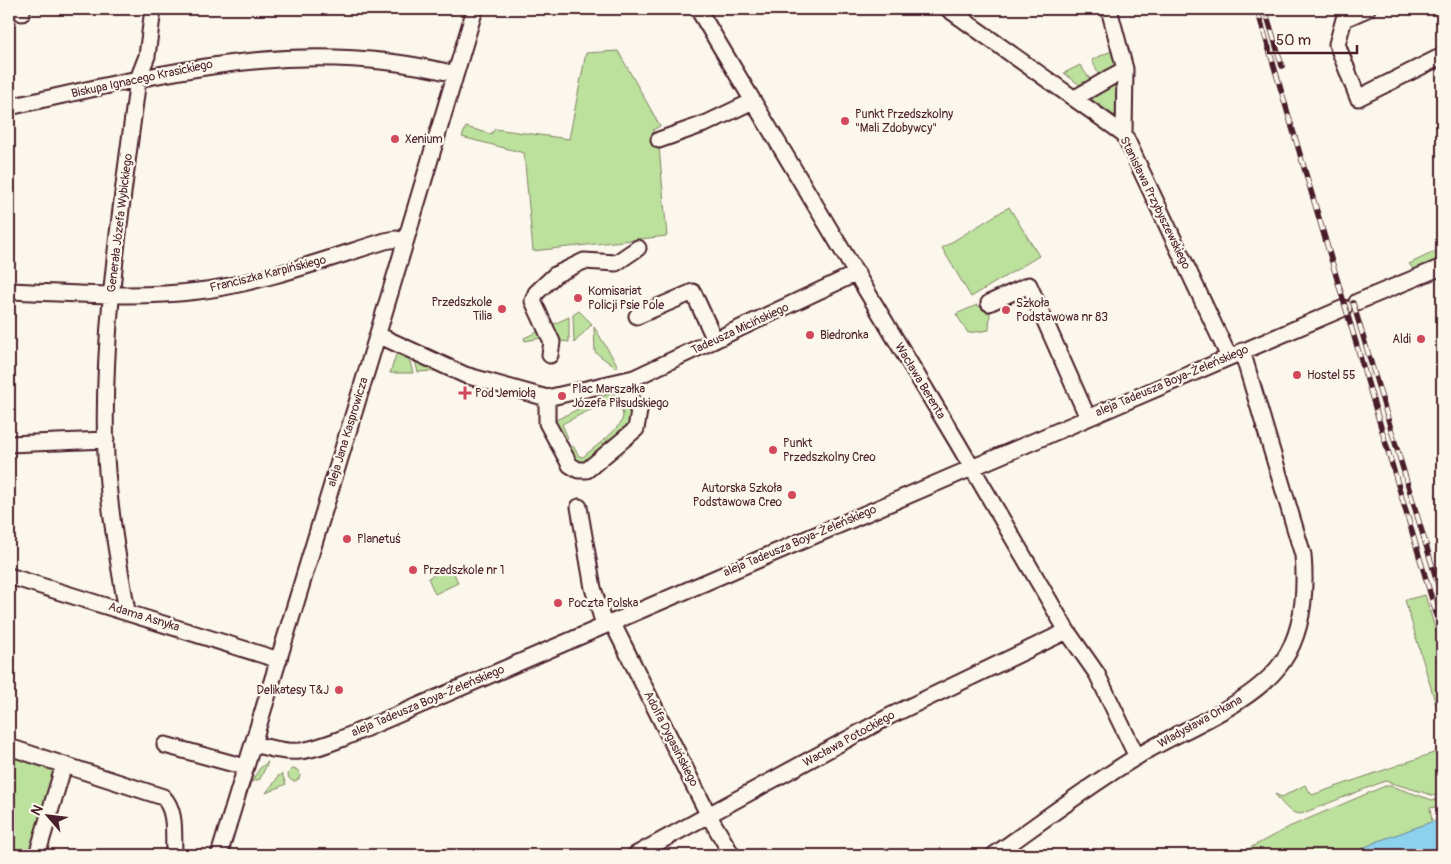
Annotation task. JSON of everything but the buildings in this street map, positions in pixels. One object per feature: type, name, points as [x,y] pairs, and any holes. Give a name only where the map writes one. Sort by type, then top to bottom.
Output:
[{"type":"street","name":"Generała Józefa Wybickiego","points":[[127,611],[112,516],[106,440],[111,295],[138,79],[146,56],[152,9]]},
{"type":"street","name":"aleja Jana Kasprowicza","points":[[219,855],[378,335],[404,241],[474,9]]},
{"type":"street","name":"Wacława Berenta","points":[[698,9],[857,273],[1067,631],[1097,674],[1137,757]]},
{"type":"street","name":"Stanisława Przybyszewskiego","points":[[948,9],[1124,134],[1236,354]]},
{"type":"street","points":[[1109,9],[1125,69],[1124,134]]},
{"type":"street","points":[[1367,9],[1344,19],[1337,44],[1358,98],[1442,56]]},
{"type":"street","name":"Biskupa Ignacego Krasickiego","points":[[9,107],[219,63],[274,58],[317,57],[380,60],[455,74]]},
{"type":"street","points":[[1075,98],[1125,69]]},
{"type":"street","points":[[659,140],[707,123],[753,100]]},
{"type":"street","name":"Franciszka Karpińskiego","points":[[9,291],[111,295],[198,291],[244,282],[385,241],[396,239],[404,241]]},
{"type":"street","points":[[550,355],[552,342],[533,301],[536,293],[555,275],[584,260],[616,263],[638,248]]},
{"type":"street","name":"aleja Tadeusza Boya-Żeleńskiego","points":[[252,744],[289,753],[318,748],[1442,267]]},
{"type":"street","name":"Tadeusza Micińskiego","points":[[621,382],[857,273]]},
{"type":"street","points":[[989,303],[1029,285],[1088,418]]},
{"type":"street","points":[[637,316],[693,292],[715,340]]},
{"type":"street","points":[[378,335],[465,376],[547,398],[621,382],[639,411],[636,428],[587,470],[578,470],[570,465],[547,423],[547,398]]},
{"type":"street","name":"Władysława Orkana","points":[[994,855],[1137,757],[1249,695],[1283,661],[1290,648],[1301,616],[1305,581],[1303,555],[1236,354]]},
{"type":"street","points":[[9,444],[106,440]]},
{"type":"street","name":"Adolfa Dygasińskiego","points":[[578,508],[598,608],[709,816],[732,855]]},
{"type":"street","name":"Adama Asnyka","points":[[9,576],[127,611],[279,660]]},
{"type":"street","name":"Wacława Potockiego","points":[[635,855],[890,716],[1067,631]]},
{"type":"street","points":[[165,745],[245,768]]},
{"type":"street","points":[[9,747],[163,796],[170,805],[172,814],[174,855]]},
{"type":"street","points":[[37,855],[64,765]]},
{"type":"green space","points":[[618,51],[660,126],[653,130],[659,147],[667,236],[533,251],[524,153],[462,137],[466,127],[491,134],[495,129],[569,139],[586,53]]},
{"type":"green space","points":[[1111,51],[1116,64],[1115,68],[1100,78],[1092,60]]},
{"type":"green space","points":[[1080,65],[1092,82],[1081,86],[1064,73]]},
{"type":"green space","points":[[1113,83],[1119,86],[1115,116],[1090,98],[1091,94]]},
{"type":"green space","points":[[1009,207],[1039,256],[971,297],[942,248]]},
{"type":"green space","points":[[1442,248],[1442,259],[1415,271],[1409,264]]},
{"type":"green space","points":[[977,305],[990,313],[989,330],[968,333],[956,314]]},
{"type":"green space","points":[[579,311],[592,324],[574,343],[573,315]]},
{"type":"green space","points":[[569,317],[569,342],[541,338],[525,341],[524,338]]},
{"type":"green space","points":[[594,327],[618,366],[616,368],[595,352]]},
{"type":"green space","points":[[399,353],[409,358],[413,373],[390,373],[396,355]]},
{"type":"green space","points":[[415,361],[434,370],[434,371],[418,372]]},
{"type":"green space","points":[[610,393],[624,398],[633,415],[627,431],[580,466],[566,450],[573,446],[579,456],[583,457],[606,438],[622,421],[622,411],[618,406],[603,406],[562,424],[568,438],[562,442],[554,424],[556,420]]},
{"type":"green space","points":[[451,566],[458,583],[435,594],[428,578]]},
{"type":"green space","points":[[1425,595],[1442,651],[1442,725],[1405,600]]},
{"type":"green space","points":[[1442,750],[1442,798],[1385,781],[1297,814],[1289,810],[1275,794],[1282,797],[1305,785],[1312,795]]},
{"type":"green space","points":[[9,754],[47,765],[55,771],[32,855],[9,855]]},
{"type":"green space","points":[[268,762],[260,779],[251,782],[260,768]]},
{"type":"green space","points":[[292,769],[296,769],[300,775],[296,781],[292,781],[288,777],[288,773]]},
{"type":"green space","points":[[282,774],[286,784],[266,793],[278,776]]},
{"type":"green space","points":[[1385,786],[1391,786],[1441,803],[1440,806],[1430,808],[1432,822],[1376,842],[1350,855],[1237,855],[1289,827]]},
{"type":"water","points":[[1442,818],[1442,855],[1350,855],[1376,842]]},
{"type":"railway","points":[[1257,9],[1442,633]]},
{"type":"railway","points":[[1265,9],[1282,66]]},
{"type":"railway","points":[[1353,303],[1442,598]]},
{"type":"place","name":"Punkt Przedszkolny \"Mali Zdobywcy\"","points":[[845,121]]},
{"type":"place","name":"Xenium","points":[[395,139]]},
{"type":"place","name":"Komisariat Policji Psie Pole","points":[[578,298]]},
{"type":"place","name":"Przedszkole Tilia","points":[[502,309]]},
{"type":"place","name":"Szkoła Podstawowa nr 83","points":[[1006,310]]},
{"type":"place","name":"Biedronka","points":[[810,335]]},
{"type":"place","name":"Aldi","points":[[1421,339]]},
{"type":"place","name":"Hostel 55","points":[[1297,375]]},
{"type":"place","name":"Pod Jemiołą","points":[[465,393]]},
{"type":"place","name":"Plac Marszałka Józefa Piłsudskiego","points":[[562,396]]},
{"type":"place","name":"Punkt Przedszkolny Creo","points":[[773,450]]},
{"type":"place","name":"Autorska Szkoła Podstawowa Creo","points":[[792,495]]},
{"type":"place","name":"Planetuś","points":[[347,539]]},
{"type":"place","name":"Przedszkole nr 1","points":[[413,570]]},
{"type":"place","name":"Poczta Polska","points":[[558,603]]},
{"type":"place","name":"Delikatesy T&J","points":[[339,690]]}]
